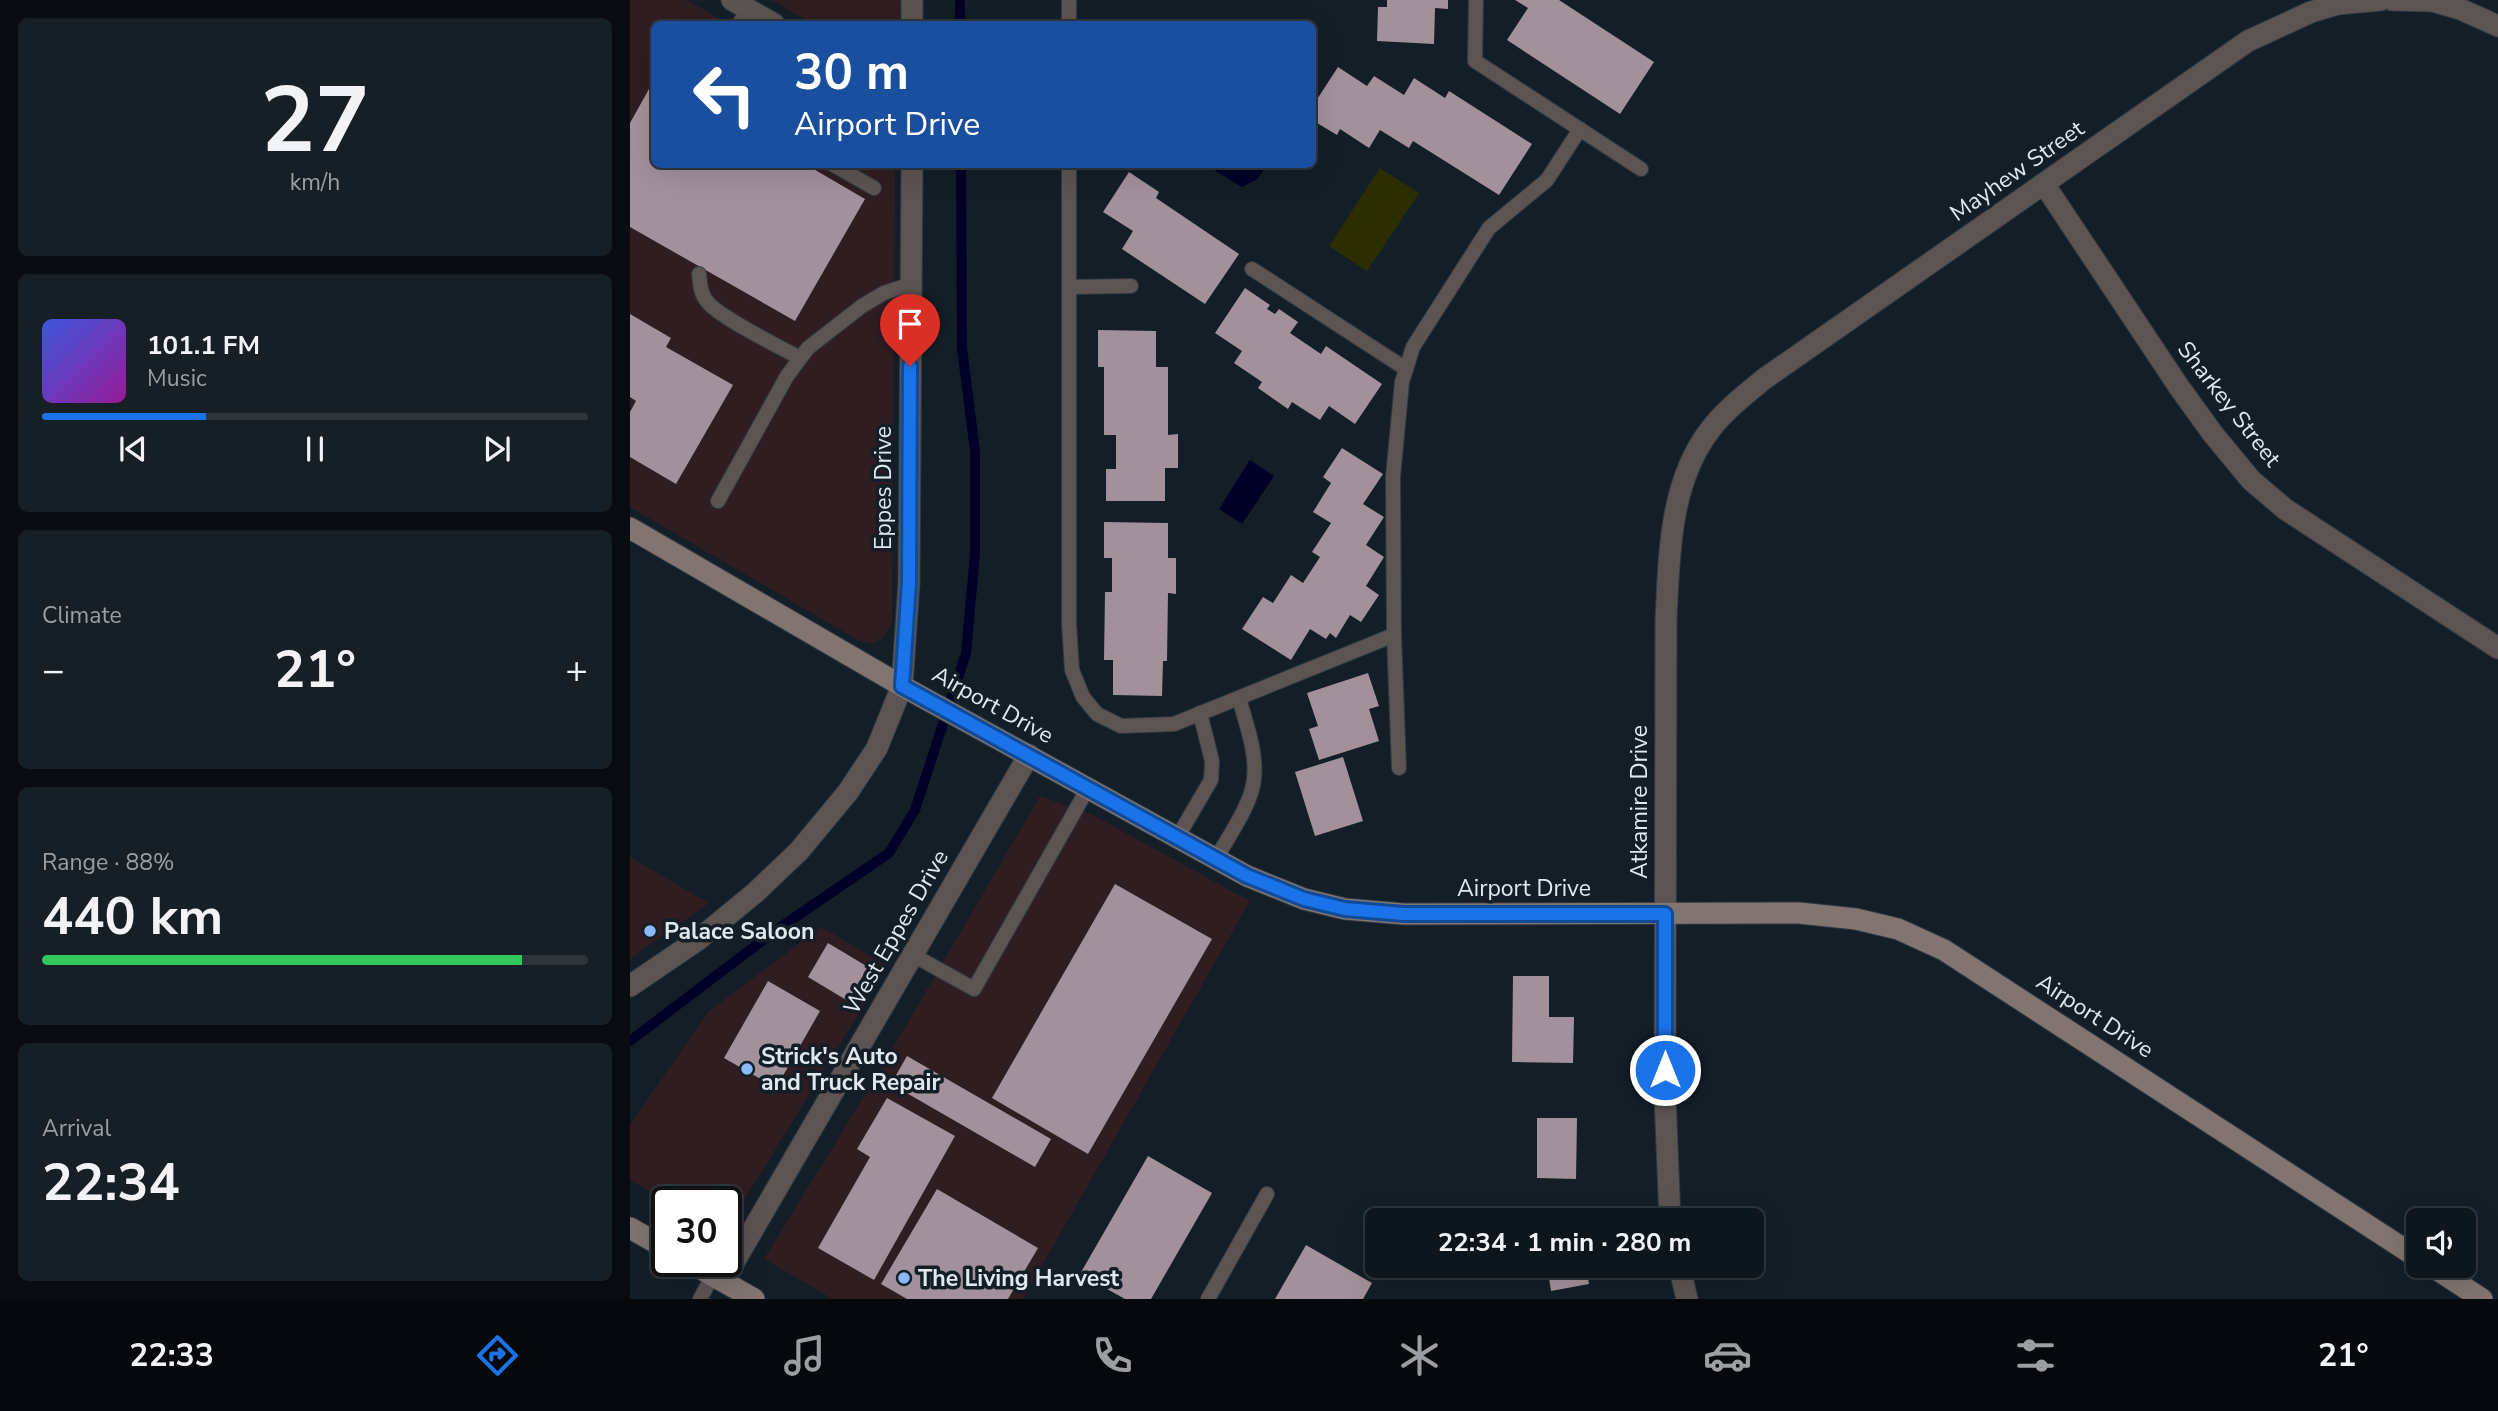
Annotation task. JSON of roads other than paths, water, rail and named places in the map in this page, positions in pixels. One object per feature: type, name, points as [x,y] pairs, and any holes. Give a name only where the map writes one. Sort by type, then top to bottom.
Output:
[{"type":"street","points":[[912,0],[912,21]]},
{"type":"street","name":"Mayhew Street","points":[[1708,432],[1730,407],[1764,379],[2248,41],[2311,12],[2338,4],[2381,0]]},
{"type":"street","points":[[2392,0],[2432,1],[2460,9],[2498,26]]},
{"type":"street","points":[[740,11],[766,21]]},
{"type":"street","name":"Eppes Drive","points":[[630,986],[699,939],[756,892],[799,851],[848,792],[877,748],[902,686],[909,583],[912,168]]},
{"type":"street","name":"Sharkey Street","points":[[2044,184],[2179,387],[2251,480],[2285,509],[2498,648]]},
{"type":"street","name":"Atkamire Drive","points":[[1670,1208],[1665,1096],[1666,621],[1670,544],[1680,494],[1693,460],[1708,432]]},
{"type":"street","name":"Airport Drive","points":[[630,528],[902,686],[1177,838],[1247,876],[1304,899],[1345,909],[1404,914],[1798,913],[1856,919],[1898,929],[1944,950],[2406,1250]]},
{"type":"street","name":"West Eppes Drive","points":[[718,1278],[913,955],[1029,755]]},
{"type":"street","points":[[630,1228],[651,1240]]},
{"type":"street","points":[[718,1278],[749,1298]]},
{"type":"street","points":[[1682,1278],[1687,1299]]},
{"type":"street","points":[[2450,1278],[2482,1299]]},
{"type":"lane","points":[[1069,0],[1069,21]]},
{"type":"lane","points":[[1476,0],[1475,61],[1641,169]]},
{"type":"lane","points":[[1399,768],[1394,635],[1393,477],[1402,382],[1413,347],[1489,228],[1547,180],[1580,129]]},
{"type":"lane","points":[[837,168],[874,188]]},
{"type":"lane","points":[[1069,168],[1069,624],[1072,670],[1083,697],[1097,714],[1121,726],[1174,724],[1394,635]]},
{"type":"lane","points":[[1252,268],[1406,369]]},
{"type":"lane","points":[[699,274],[705,300],[717,311],[800,358]]},
{"type":"lane","points":[[718,501],[787,376],[807,348],[862,306],[884,293],[911,285]]},
{"type":"lane","points":[[1069,286],[1131,286]]},
{"type":"lane","points":[[1216,859],[1247,802],[1254,781],[1253,751],[1239,698]]},
{"type":"lane","points":[[1177,838],[1211,780],[1212,761],[1200,713]]},
{"type":"lane","points":[[913,955],[974,989],[1088,788]]},
{"type":"lane","points":[[1208,1299],[1267,1194]]},
{"type":"lane","points":[[700,1299],[718,1278]]},
{"type":"water","points":[[1211,168],[1266,168],[1256,180],[1242,187]]},
{"type":"water","points":[[1250,460],[1274,476],[1242,524],[1219,509]]},
{"type":"waterway","points":[[960,0],[960,21]]},
{"type":"waterway","points":[[630,1041],[775,931],[889,853],[915,810],[966,653],[975,554],[975,451],[962,348],[961,168]]},
{"type":"place","name":"Palace Saloon","points":[[650,931]]},
{"type":"place","name":"Strick's Auto and Truck Repair","points":[[747,1069]]},
{"type":"place","name":"The Living Harvest","points":[[904,1278]]}]
